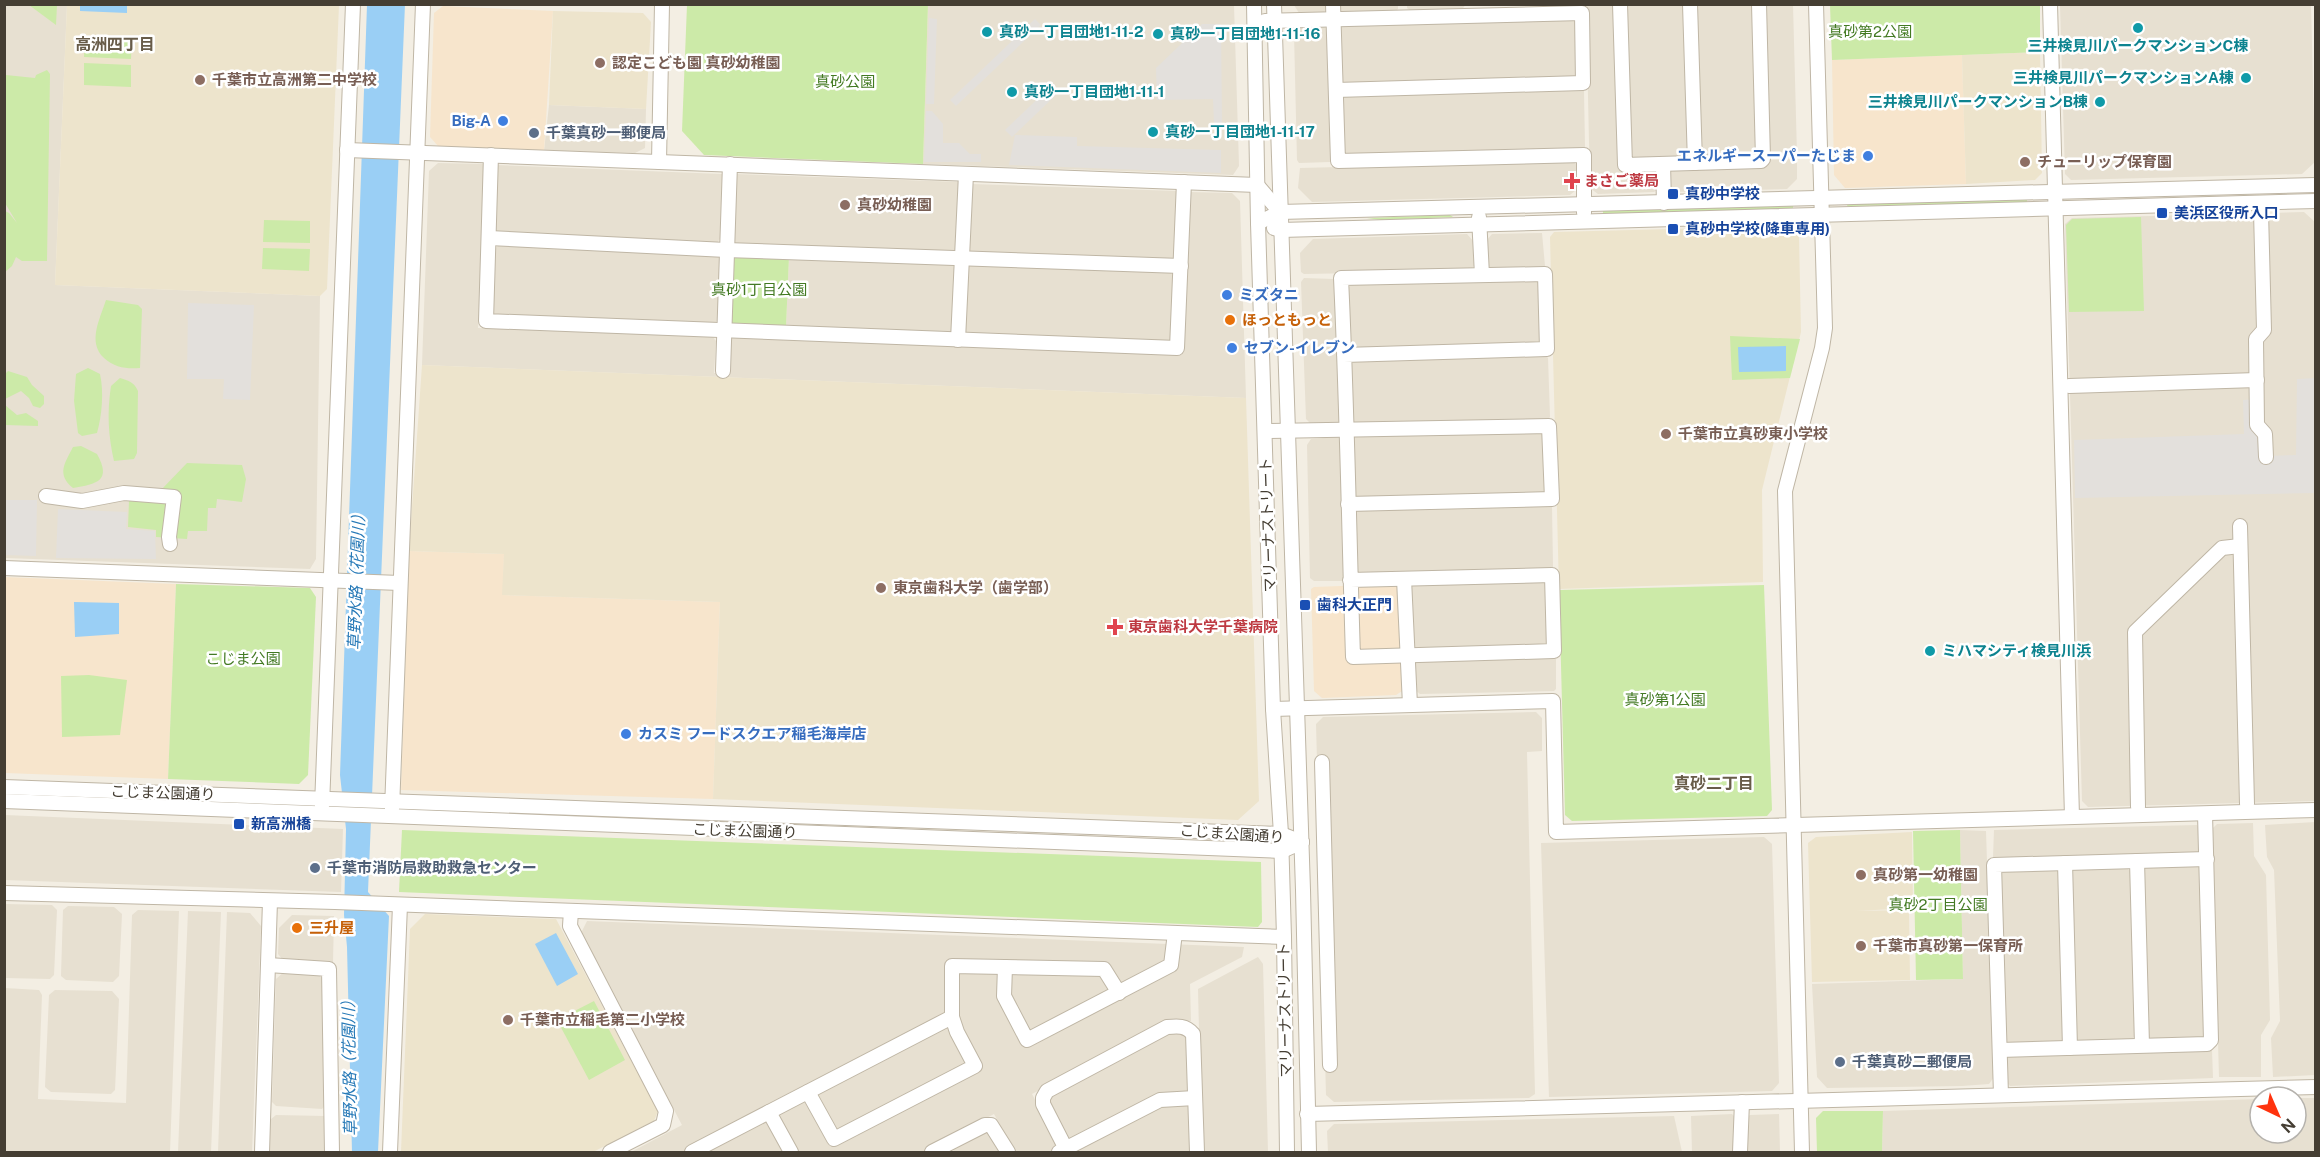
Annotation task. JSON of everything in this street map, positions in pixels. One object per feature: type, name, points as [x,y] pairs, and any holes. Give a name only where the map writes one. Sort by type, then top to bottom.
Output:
[{"type":"street","points":[[321,814],[353,4]]},
{"type":"street","points":[[391,817],[423,4]]},
{"type":"street","points":[[659,162],[662,4]]},
{"type":"street","name":"マリーナストリート","points":[[1254,4],[1258,223],[1273,709],[1282,851],[1287,1152]]},
{"type":"street","name":"マリーナストリート","points":[[1274,4],[1302,842],[1309,1152]]},
{"type":"street","points":[[1620,4],[1625,165],[1759,162],[1763,159],[1759,4]]},
{"type":"street","points":[[1690,4],[1695,164]]},
{"type":"street","points":[[1802,1152],[1785,492],[1822,348],[1825,328],[1816,4]]},
{"type":"street","points":[[2050,4],[2072,817]]},
{"type":"street","points":[[1254,21],[1274,21],[1334,12],[1542,9],[1582,13],[1583,83],[1336,90]]},
{"type":"street","points":[[1334,12],[1338,161],[1584,155],[1584,222]]},
{"type":"street","points":[[347,150],[1257,185],[1280,212]]},
{"type":"street","points":[[491,155],[486,321],[958,340],[1178,348],[1184,182]]},
{"type":"street","points":[[723,371],[730,164]]},
{"type":"street","points":[[1663,164],[1664,203]]},
{"type":"street","points":[[958,340],[966,174]]},
{"type":"street","points":[[1258,223],[1280,212],[2316,185]]},
{"type":"street","points":[[1258,223],[1281,230],[2316,201]]},
{"type":"street","points":[[1479,208],[1482,275]]},
{"type":"street","points":[[2261,212],[2264,330],[2256,339],[2257,425],[2265,434],[2266,457]]},
{"type":"street","points":[[489,238],[726,250],[1181,266]]},
{"type":"street","points":[[1344,355],[1547,349],[1545,274],[1341,278],[1344,355],[1347,430],[1350,580],[1353,657],[1554,651],[1552,575],[1350,580]]},
{"type":"street","points":[[2069,386],[2257,380]]},
{"type":"street","points":[[1265,431],[1549,426],[1552,499],[1348,504]]},
{"type":"street","points":[[46,496],[82,501],[124,493],[174,497],[170,544]]},
{"type":"street","points":[[2240,526],[2247,804]]},
{"type":"street","points":[[2138,807],[2135,632],[2222,548],[2241,546]]},
{"type":"street","points":[[4,568],[400,583]]},
{"type":"street","points":[[1404,579],[1410,705]]},
{"type":"street","points":[[1273,709],[1553,701],[1556,832],[2316,810]]},
{"type":"street","points":[[1322,762],[1330,1065]]},
{"type":"street","name":"こじま公園通り","points":[[4,787],[1281,834],[1302,842]]},
{"type":"street","name":"こじま公園通り","points":[[4,801],[1282,851],[1302,842]]},
{"type":"street","points":[[2000,1050],[2207,1044],[2211,1040],[2205,814]]},
{"type":"street","points":[[2001,1095],[1994,865],[2207,859]]},
{"type":"street","points":[[2136,861],[2142,1045]]},
{"type":"street","points":[[2066,863],[2070,1048]]},
{"type":"street","points":[[4,893],[395,904],[1284,937]]},
{"type":"street","points":[[262,1152],[270,901]]},
{"type":"street","points":[[390,1152],[395,904]]},
{"type":"street","points":[[571,911],[570,926],[666,1111],[663,1125],[610,1152]]},
{"type":"street","points":[[1005,967],[1004,996],[1027,1040],[1171,965],[1175,933]]},
{"type":"street","points":[[267,965],[329,969],[332,1152]]},
{"type":"street","points":[[808,1092],[834,1139],[975,1066],[957,1032],[952,1017],[952,966],[1104,969],[1119,993]]},
{"type":"street","points":[[692,1152],[952,1017]]},
{"type":"street","points":[[1195,1098],[1160,1100],[1063,1151],[1043,1104],[1047,1091],[1167,1027],[1180,1026],[1189,1029],[1193,1034],[1197,1152]]},
{"type":"street","points":[[1307,1114],[2316,1087]]},
{"type":"street","points":[[1740,1152],[1742,1102]]},
{"type":"street","points":[[769,1112],[790,1152]]},
{"type":"street","points":[[941,1150],[985,1125],[991,1125],[1008,1152]]},
{"type":"shaded area","points":[[1466,4],[1461,11],[1412,12],[1407,8],[1407,5]]},
{"type":"shaded area","points":[[5,5],[67,5],[55,285],[320,296],[316,559],[310,569],[5,558]]},
{"type":"shaded area","name":"千葉市立高洲第二中学校","points":[[67,5],[339,5],[327,289],[320,296],[55,285]]},
{"type":"shaded area","points":[[928,5],[1234,5],[1239,166],[1233,175],[923,164]]},
{"type":"shaded area","points":[[1294,5],[1328,5],[1328,8],[1323,13],[1299,13]]},
{"type":"shaded area","points":[[1338,5],[1398,5],[1398,9],[1393,13],[1343,15]]},
{"type":"shaded area","points":[[1586,5],[1614,5],[1619,170],[1653,169],[1658,174],[1658,189],[1654,192],[1598,194],[1590,188]]},
{"type":"shaded area","points":[[1626,5],[1685,5],[1690,154],[1685,159],[1634,160],[1630,155]]},
{"type":"shaded area","points":[[1694,5],[1753,5],[1758,152],[1754,156],[1702,158],[1697,153]]},
{"type":"shaded area","points":[[1764,5],[1793,5],[1797,155],[1768,156]]},
{"type":"shaded area","points":[[2060,5],[2311,5],[2315,162],[2302,174],[2071,180],[2065,174]]},
{"type":"shaded area","points":[[443,6],[553,11],[544,151],[438,146],[430,137],[434,13]]},
{"type":"shaded area","name":"認定こども園 真砂幼稚園","points":[[553,11],[643,13],[651,22],[646,109],[549,105]]},
{"type":"shaded area","points":[[929,18],[937,19],[934,104],[926,104]]},
{"type":"shaded area","points":[[1571,18],[1576,23],[1578,75],[1574,79],[1344,85],[1340,80],[1338,29],[1343,24]]},
{"type":"shaded area","points":[[1035,19],[1041,25],[956,106],[950,100]]},
{"type":"shaded area","points":[[1202,24],[1221,24],[1222,124],[1214,124],[1213,99],[1157,100],[1156,68]]},
{"type":"shaded area","points":[[1324,27],[1329,31],[1332,160],[1330,162],[1299,163],[1297,160],[1294,33],[1299,28]]},
{"type":"shaded area","points":[[2040,52],[2042,173],[2035,180],[1966,184],[1962,55]]},
{"type":"shaded area","points":[[1962,55],[1966,184],[1845,188],[1834,175],[1832,60]]},
{"type":"shaded area","points":[[1050,87],[1057,94],[1012,137],[1005,130]]},
{"type":"shaded area","points":[[1581,88],[1584,91],[1585,148],[1583,150],[1346,156],[1342,152],[1340,100],[1345,95]]},
{"type":"shaded area","points":[[549,105],[646,109],[645,148],[635,153],[544,151]]},
{"type":"shaded area","points":[[926,111],[932,111],[943,124],[943,143],[959,143],[970,154],[981,154],[981,162],[924,162]]},
{"type":"shaded area","points":[[1015,135],[1077,137],[1077,146],[1221,150],[1221,173],[1009,165]]},
{"type":"shaded area","points":[[1797,159],[1797,179],[1787,189],[1673,192],[1669,188],[1669,173],[1673,169],[1768,166],[1768,160]]},
{"type":"shaded area","points":[[1572,161],[1577,165],[1576,190],[1570,195],[1312,202],[1298,188],[1300,168]]},
{"type":"shaded area","points":[[438,163],[485,164],[478,328],[713,337],[716,341],[714,373],[727,372],[728,341],[732,338],[1182,355],[1189,192],[1232,193],[1240,201],[1246,398],[422,365],[429,171]]},
{"type":"shaded area","points":[[497,165],[722,174],[720,239],[716,244],[499,235],[494,230]]},
{"type":"shaded area","points":[[735,174],[960,182],[957,248],[953,252],[736,244],[731,240]]},
{"type":"shaded area","points":[[971,184],[1177,191],[1176,257],[1171,261],[972,253],[968,249]]},
{"type":"shaded area","points":[[2304,212],[2315,222],[2315,801],[2088,807],[2082,801],[2065,224],[2072,218]]},
{"type":"shaded area","name":"千葉市立真砂東小学校","points":[[1788,226],[1799,237],[1801,332],[1762,490],[1763,582],[1559,589],[1550,237],[1554,232]]},
{"type":"shaded area","points":[[1542,233],[1545,266],[1542,268],[1492,270],[1488,265],[1487,240],[1492,234]]},
{"type":"shaded area","points":[[1467,234],[1473,241],[1474,266],[1469,271],[1304,274],[1301,272],[1300,253],[1313,239]]},
{"type":"shaded area","points":[[498,246],[716,254],[720,259],[718,320],[713,325],[496,317],[491,312],[493,250]]},
{"type":"shaded area","points":[[789,257],[952,264],[956,268],[953,330],[948,335],[786,327]]},
{"type":"shaded area","points":[[971,264],[1170,272],[1174,276],[1172,338],[1167,343],[969,336],[964,331],[967,269]]},
{"type":"shaded area","points":[[1304,278],[1337,281],[1341,419],[1337,423],[1311,424],[1306,419],[1301,282]]},
{"type":"shaded area","points":[[1535,279],[1540,283],[1542,341],[1537,346],[1353,350],[1348,345],[1347,289],[1352,284]]},
{"type":"shaded area","points":[[188,303],[254,305],[250,400],[223,399],[224,379],[187,379]]},
{"type":"shaded area","points":[[1545,355],[1548,358],[1550,417],[1547,421],[1355,425],[1350,420],[1349,365],[1354,360]]},
{"type":"shaded area","points":[[422,365],[1246,398],[1259,801],[1238,820],[713,799],[720,602],[502,595],[504,554],[409,551]]},
{"type":"shaded area","points":[[2315,378],[2315,493],[2075,498],[2074,440],[2244,434],[2243,400],[2259,399],[2268,456],[2296,455],[2297,379]]},
{"type":"shaded area","points":[[1540,430],[1545,435],[1546,491],[1542,494],[1357,500],[1353,495],[1351,439],[1355,435]]},
{"type":"shaded area","points":[[1337,437],[1342,440],[1345,578],[1342,581],[1314,581],[1310,578],[1307,445],[1311,439]]},
{"type":"shaded area","points":[[5,500],[37,500],[36,556],[5,555]]},
{"type":"shaded area","points":[[1550,504],[1552,507],[1553,567],[1551,570],[1359,574],[1355,570],[1353,514],[1358,510]]},
{"type":"shaded area","points":[[58,509],[127,512],[126,529],[155,531],[156,559],[56,558]]},
{"type":"shaded area","points":[[409,551],[504,554],[503,595],[720,602],[713,799],[401,790]]},
{"type":"shaded area","points":[[5,577],[176,584],[168,779],[5,773]]},
{"type":"shaded area","points":[[1543,579],[1548,584],[1550,642],[1545,647],[1415,650],[1410,646],[1409,588],[1414,584]]},
{"type":"shaded area","points":[[1395,584],[1399,588],[1402,691],[1396,695],[1322,698],[1314,691],[1311,589],[1314,587]]},
{"type":"shaded area","points":[[1553,656],[1556,659],[1556,689],[1554,691],[1420,694],[1415,690],[1414,665],[1418,660]]},
{"type":"shaded area","points":[[1536,712],[1542,718],[1542,751],[1527,752],[1535,1094],[1529,1098],[1334,1102],[1326,1095],[1316,724],[1323,717]]},
{"type":"shaded area","points":[[5,815],[343,829],[341,892],[5,880]]},
{"type":"shaded area","points":[[2315,822],[2315,1075],[2273,1077],[2271,1038],[2280,1021],[2274,870],[2267,857],[2265,825]]},
{"type":"shaded area","points":[[2253,823],[2254,856],[2266,875],[2270,1020],[2261,1035],[2261,1077],[2219,1077],[2212,829],[2217,824]]},
{"type":"shaded area","points":[[2197,825],[2201,849],[2197,853],[1993,858],[1994,830]]},
{"type":"shaded area","points":[[1960,830],[1986,831],[1994,1077],[1989,1084],[1962,1086],[1827,1088],[1817,1077],[1812,984],[1963,979]]},
{"type":"shaded area","points":[[1912,832],[1913,908],[1856,911],[1909,910],[1910,980],[1812,982],[1808,843],[1816,837]]},
{"type":"shaded area","points":[[1764,837],[1772,844],[1779,1083],[1772,1091],[1549,1097],[1541,843]]},
{"type":"shaded area","points":[[2198,864],[2202,868],[2207,1035],[2202,1040],[2151,1041],[2146,1037],[2141,871],[2146,866]]},
{"type":"shaded area","points":[[2055,867],[2060,873],[2064,1040],[2060,1044],[2009,1044],[2004,1040],[1998,874],[2004,869]]},
{"type":"shaded area","points":[[2074,867],[2126,867],[2130,871],[2135,1036],[2130,1041],[2079,1042],[2074,1037],[2070,870]]},
{"type":"shaded area","points":[[5,904],[52,905],[57,910],[54,975],[50,979],[5,978]]},
{"type":"shaded area","points":[[68,906],[114,907],[122,914],[119,976],[113,982],[66,980],[61,976],[63,910]]},
{"type":"shaded area","points":[[138,910],[179,911],[170,1152],[5,1152],[5,988],[39,990],[42,995],[38,1099],[126,1103],[132,915]]},
{"type":"shaded area","points":[[188,911],[221,912],[211,1152],[178,1152]]},
{"type":"shaded area","points":[[227,912],[250,913],[261,926],[252,1152],[218,1152]]},
{"type":"shaded area","name":"千葉市立稲毛第二小学校","points":[[425,914],[556,919],[658,1111],[654,1121],[593,1152],[401,1152],[410,929]]},
{"type":"shaded area","points":[[292,915],[334,916],[333,962],[284,961],[278,954],[279,928]]},
{"type":"shaded area","points":[[587,921],[1244,947],[1242,957],[1190,984],[1191,1021],[1167,1022],[1032,1094],[1058,1144],[1057,1149],[1050,1152],[1015,1152],[994,1114],[922,1152],[631,1152],[682,1125],[581,933]]},
{"type":"shaded area","points":[[1258,957],[1263,964],[1268,1152],[1202,1152],[1198,989]]},
{"type":"shaded area","points":[[284,972],[316,973],[324,980],[326,1104],[322,1109],[276,1106],[272,1102],[276,979]]},
{"type":"shaded area","points":[[55,990],[112,991],[119,999],[115,1090],[111,1094],[51,1092],[45,1087],[49,995]]},
{"type":"shaded area","points":[[1171,1033],[1185,1033],[1189,1037],[1190,1089],[1186,1093],[1074,1140],[1068,1139],[1048,1103],[1051,1097]]},
{"type":"shaded area","points":[[2212,1050],[2213,1078],[2010,1086],[2005,1080],[2005,1061],[2009,1056]]},
{"type":"shaded area","points":[[2308,1098],[2315,1098],[2315,1152],[1882,1152],[1883,1111],[2248,1099],[2248,1145],[2308,1145]]},
{"type":"shaded area","points":[[1163,1104],[1185,1104],[1191,1108],[1192,1152],[1070,1152]]},
{"type":"shaded area","points":[[1732,1114],[1736,1118],[1734,1152],[1692,1152],[1691,1116]]},
{"type":"shaded area","points":[[1779,1114],[1780,1152],[1747,1152],[1746,1119],[1750,1115]]},
{"type":"shaded area","points":[[276,1115],[324,1116],[328,1120],[328,1152],[269,1152],[270,1120]]},
{"type":"shaded area","points":[[1674,1116],[1682,1152],[1328,1152],[1327,1131],[1334,1124]]},
{"type":"shaded area","points":[[986,1131],[992,1133],[1002,1152],[953,1152],[954,1148]]},
{"type":"green space","points":[[29,5],[57,5],[56,25]]},
{"type":"green space","name":"真砂公園","points":[[687,5],[928,5],[923,164],[704,155],[682,131]]},
{"type":"green space","name":"真砂第2公園","points":[[1830,5],[2040,5],[2040,52],[1832,60]]},
{"type":"green space","points":[[85,36],[132,37],[131,59],[84,57]]},
{"type":"green space","points":[[84,63],[131,65],[131,87],[84,85]]},
{"type":"green space","points":[[47,70],[50,74],[47,261],[22,261],[16,257],[12,266],[5,272],[5,211],[17,223],[5,203],[6,75],[35,78],[36,75]]},
{"type":"green space","points":[[2027,199],[2027,203],[1847,206],[1848,204]]},
{"type":"green space","points":[[1793,206],[1793,209],[1603,214],[1603,211]]},
{"type":"green space","points":[[1450,215],[1453,217],[1381,220],[1367,218]]},
{"type":"green space","points":[[2141,217],[2144,311],[2069,312],[2066,225],[2072,219]]},
{"type":"green space","points":[[264,220],[310,221],[310,243],[263,242]]},
{"type":"green space","points":[[263,248],[310,249],[309,271],[262,269]]},
{"type":"green space","name":"真砂1丁目公園","points":[[736,255],[789,257],[786,327],[734,325],[730,321],[732,259]]},
{"type":"green space","points":[[106,300],[138,305],[142,309],[140,368],[117,366],[99,352],[96,345],[96,330]]},
{"type":"green space","points":[[1730,336],[1800,339],[1790,378],[1732,380]]},
{"type":"green space","points":[[88,368],[100,374],[101,411],[97,433],[82,436],[78,433],[74,401],[76,374]]},
{"type":"green space","points":[[8,371],[27,377],[44,396],[44,404],[40,408],[33,406],[29,398],[21,391],[5,399],[5,374]]},
{"type":"green space","points":[[120,378],[129,381],[138,391],[137,453],[134,459],[114,461],[109,433],[109,405],[111,386]]},
{"type":"green space","points":[[5,405],[17,415],[26,413],[38,421],[38,426],[5,425]]},
{"type":"green space","points":[[81,446],[97,454],[103,470],[102,476],[95,483],[73,488],[63,473],[73,447]]},
{"type":"green space","points":[[187,463],[242,465],[246,479],[242,502],[217,499],[216,508],[208,508],[207,531],[188,531],[187,539],[156,537],[156,530],[128,527],[129,501],[136,490],[161,490]]},
{"type":"green space","name":"こじま公園","points":[[176,584],[310,588],[316,597],[308,775],[299,784],[168,779]]},
{"type":"green space","name":"真砂第1公園","points":[[1764,585],[1772,810],[1767,816],[1572,821],[1565,815],[1559,590]]},
{"type":"green space","points":[[89,675],[127,680],[120,735],[62,737],[61,676]]},
{"type":"green space","points":[[402,830],[1261,862],[1262,922],[1258,927],[399,892]]},
{"type":"green space","name":"真砂2丁目公園","points":[[1960,830],[1963,979],[1916,980],[1913,831]]},
{"type":"green space","points":[[594,1001],[625,1060],[589,1080],[557,1020]]},
{"type":"green space","points":[[1823,1111],[1883,1111],[1882,1152],[1817,1152],[1816,1118]]},
{"type":"water","name":"草野水路（花園川）","points":[[405,4],[368,892],[389,916],[378,1152],[352,1152],[347,947],[344,915],[346,829],[340,775],[367,5]]},
{"type":"water","points":[[80,5],[127,5],[127,13],[80,11]]},
{"type":"water","points":[[1786,346],[1786,371],[1739,372],[1738,347]]},
{"type":"water","points":[[74,602],[119,603],[119,634],[75,637]]},
{"type":"water","points":[[556,933],[578,974],[557,986],[535,944]]},
{"type":"place","name":"三井検見川パークマンションC棟","points":[[2138,28]]},
{"type":"place","name":"真砂一丁目団地1-11-2","points":[[987,32]]},
{"type":"place","name":"真砂一丁目団地1-11-16","points":[[1158,34]]},
{"type":"place","name":"認定こども園 真砂幼稚園","points":[[600,63]]},
{"type":"place","name":"三井検見川パークマンションA棟","points":[[2246,78]]},
{"type":"place","name":"千葉市立高洲第二中学校","points":[[200,80]]},
{"type":"place","name":"真砂一丁目団地1-11-1","points":[[1012,92]]},
{"type":"place","name":"三井検見川パークマンションB棟","points":[[2100,102]]},
{"type":"place","name":"Big-A","points":[[503,121]]},
{"type":"place","name":"真砂一丁目団地1-11-17","points":[[1153,132]]},
{"type":"place","name":"千葉真砂一郵便局","points":[[534,133]]},
{"type":"place","name":"エネルギースーパーたじま","points":[[1868,156]]},
{"type":"place","name":"チューリップ保育園","points":[[2025,162]]},
{"type":"place","name":"まさご薬局","points":[[1572,181]]},
{"type":"place","name":"真砂中学校","points":[[1673,194]]},
{"type":"place","name":"真砂幼稚園","points":[[845,205]]},
{"type":"place","name":"美浜区役所入口","points":[[2162,213]]},
{"type":"place","name":"真砂中学校(降車専用)","points":[[1673,229]]},
{"type":"place","name":"ミズタニ","points":[[1227,295]]},
{"type":"place","name":"ほっともっと","points":[[1230,320]]},
{"type":"place","name":"セブン-イレブン","points":[[1232,348]]},
{"type":"place","name":"千葉市立真砂東小学校","points":[[1666,434]]},
{"type":"place","name":"東京歯科大学（歯学部）","points":[[881,588]]},
{"type":"place","name":"歯科大正門","points":[[1305,605]]},
{"type":"place","name":"東京歯科大学千葉病院","points":[[1115,627]]},
{"type":"place","name":"ミハマシティ検見川浜","points":[[1930,651]]},
{"type":"place","name":"カスミ フードスクエア稲毛海岸店","points":[[626,734]]},
{"type":"place","name":"新高洲橋","points":[[239,824]]},
{"type":"place","name":"千葉市消防局救助救急センター","points":[[315,868]]},
{"type":"place","name":"真砂第一幼稚園","points":[[1861,875]]},
{"type":"place","name":"三升屋","points":[[297,928]]},
{"type":"place","name":"千葉市真砂第一保育所","points":[[1861,946]]},
{"type":"place","name":"千葉市立稲毛第二小学校","points":[[508,1020]]},
{"type":"place","name":"千葉真砂二郵便局","points":[[1840,1062]]},
{"type":"district","name":"高洲四丁目","points":[[115,44]]},
{"type":"district","name":"真砂二丁目","points":[[1714,783]]}]
